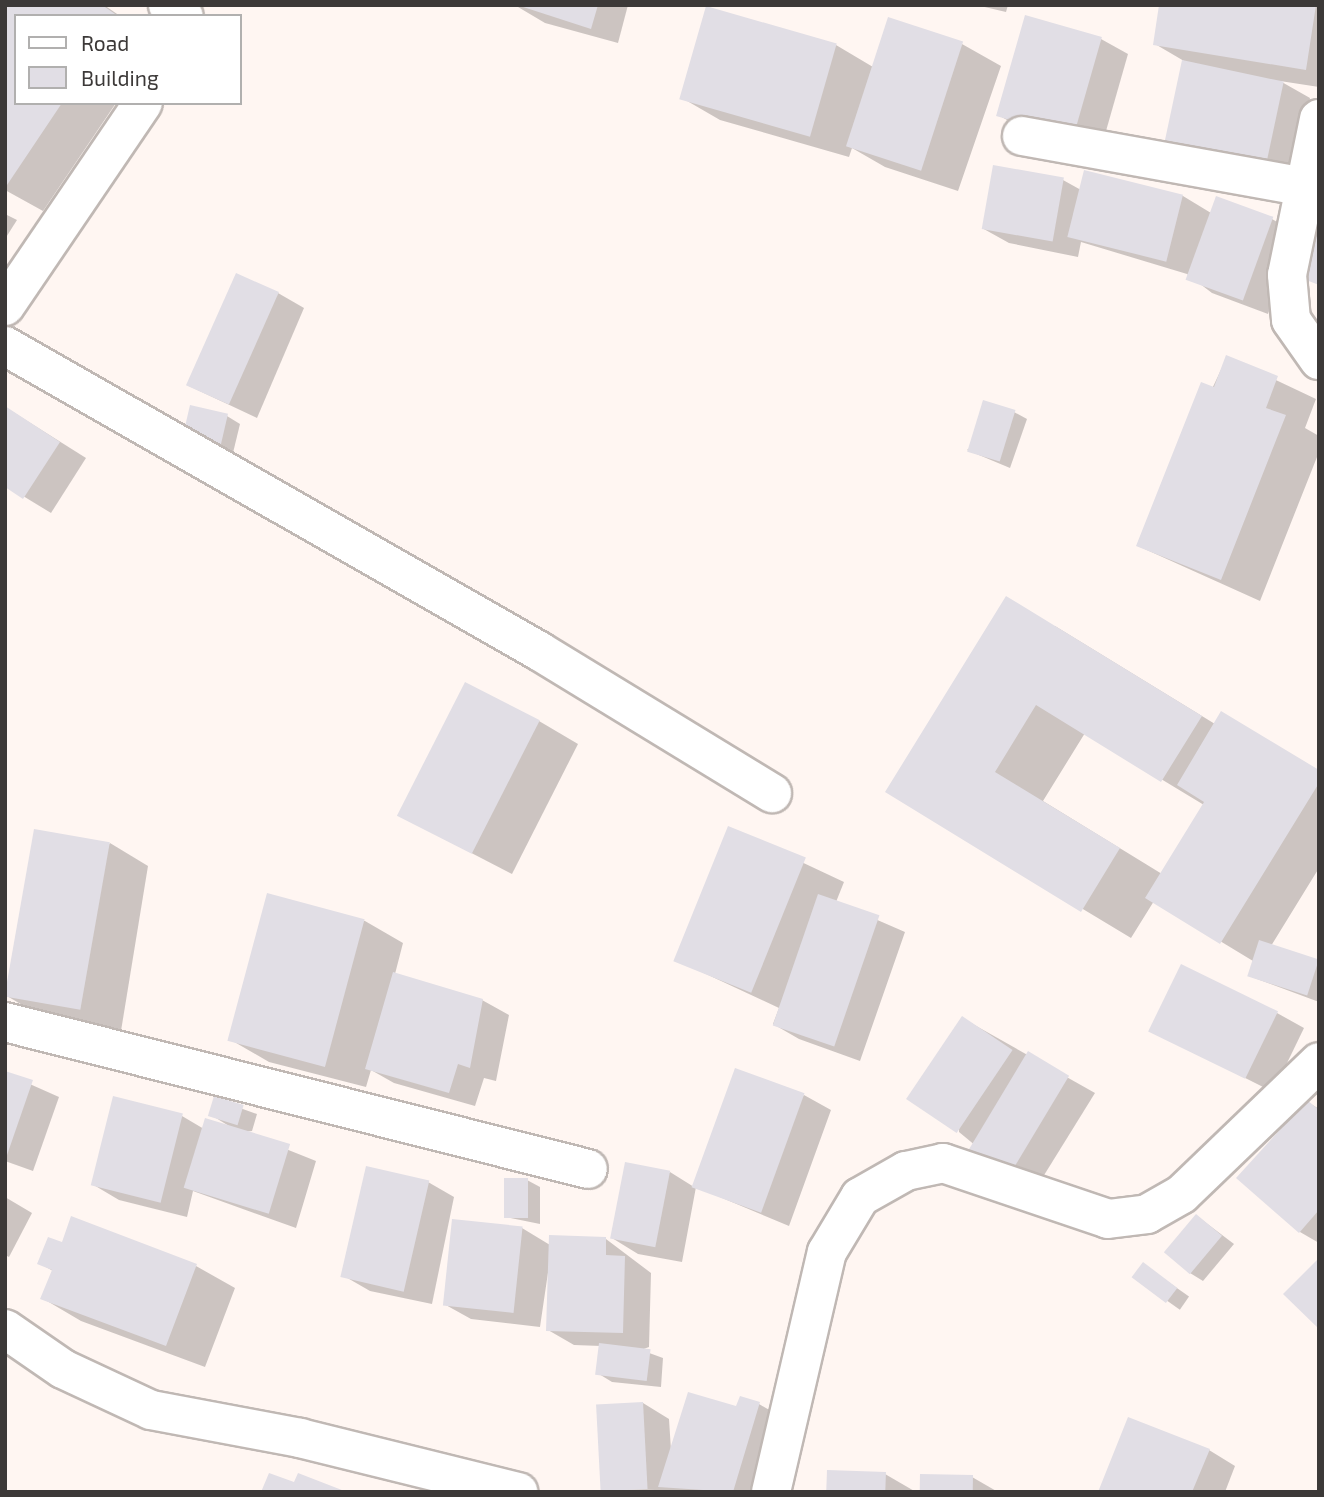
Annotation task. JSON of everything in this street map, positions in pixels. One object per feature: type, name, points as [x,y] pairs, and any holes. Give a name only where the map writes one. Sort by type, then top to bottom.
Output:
[{"type":"street","points":[[5,306],[142,105]]},
{"type":"street","points":[[1319,118],[1288,286],[1291,320],[1319,360]]},
{"type":"street","points":[[1022,136],[1305,187]]},
{"type":"street","points":[[5,346],[539,651],[772,793]]},
{"type":"street","points":[[5,1022],[588,1169]]},
{"type":"street","points":[[771,1492],[827,1252],[860,1197],[906,1171],[943,1163],[1108,1219],[1147,1214],[1182,1194],[1319,1062]]},
{"type":"street","points":[[5,1329],[63,1368],[151,1410],[300,1438],[518,1492]]},
{"type":"building","points":[[5,5],[102,5],[115,14],[14,14],[14,105],[61,105],[5,188]]},
{"type":"building","points":[[517,5],[598,5],[591,29]]},
{"type":"building","points":[[1159,5],[1316,5],[1306,70],[1153,45]]},
{"type":"building","points":[[706,6],[837,43],[810,137],[679,99]]},
{"type":"building","points":[[1025,15],[1102,37],[1073,138],[996,116]]},
{"type":"building","points":[[888,17],[963,41],[921,171],[846,146]]},
{"type":"building","points":[[1182,60],[1284,82],[1266,163],[1165,141]]},
{"type":"building","points":[[993,165],[1064,178],[1053,242],[982,229]]},
{"type":"building","points":[[1084,170],[1183,195],[1166,262],[1067,237]]},
{"type":"building","points":[[1216,196],[1273,217],[1243,300],[1186,280]]},
{"type":"building","points":[[1315,226],[1319,227],[1319,285],[1296,276]]},
{"type":"building","points":[[236,273],[279,292],[229,404],[186,385]]},
{"type":"building","points":[[1226,355],[1278,376],[1266,408],[1286,415],[1221,580],[1136,546],[1201,382],[1214,387]]},
{"type":"building","points":[[983,400],[1016,410],[1000,462],[967,452]]},
{"type":"building","points":[[190,405],[228,414],[220,450],[182,441]]},
{"type":"building","points":[[5,406],[60,442],[23,499],[5,487]]},
{"type":"building","points":[[1006,596],[1202,716],[1161,782],[1036,705],[995,772],[1120,848],[1081,912],[885,792]]},
{"type":"building","points":[[465,682],[540,720],[472,854],[397,816]]},
{"type":"building","points":[[1221,711],[1319,770],[1319,783],[1220,944],[1145,898],[1204,802],[1177,785]]},
{"type":"building","points":[[728,826],[806,857],[751,993],[673,961]]},
{"type":"building","points":[[34,829],[110,842],[80,1010],[5,997]]},
{"type":"building","points":[[267,893],[365,919],[325,1067],[227,1041]]},
{"type":"building","points":[[818,894],[879,915],[834,1047],[773,1025]]},
{"type":"building","points":[[1259,940],[1319,959],[1307,996],[1247,976]]},
{"type":"building","points":[[1181,964],[1278,1011],[1245,1079],[1148,1031]]},
{"type":"building","points":[[393,972],[483,999],[470,1068],[458,1064],[449,1093],[365,1069]]},
{"type":"building","points":[[962,1016],[1013,1050],[957,1133],[906,1099]]},
{"type":"building","points":[[1028,1051],[1069,1076],[1007,1179],[966,1155]]},
{"type":"building","points":[[735,1068],[805,1093],[761,1213],[692,1187]]},
{"type":"building","points":[[5,1071],[33,1080],[6,1158],[5,1158]]},
{"type":"building","points":[[113,1096],[183,1113],[161,1203],[91,1185]]},
{"type":"building","points":[[214,1096],[244,1105],[238,1125],[208,1116]]},
{"type":"building","points":[[1307,1100],[1319,1110],[1319,1210],[1299,1233],[1236,1178]]},
{"type":"building","points":[[205,1118],[290,1144],[269,1214],[184,1188]]},
{"type":"building","points":[[625,1162],[670,1171],[655,1247],[610,1239]]},
{"type":"building","points":[[366,1166],[429,1181],[404,1292],[340,1277]]},
{"type":"building","points":[[504,1178],[528,1178],[528,1218],[504,1218]]},
{"type":"building","points":[[1196,1214],[1222,1236],[1190,1274],[1164,1252]]},
{"type":"building","points":[[71,1216],[197,1264],[166,1346],[40,1299],[52,1270],[37,1264],[48,1237],[62,1242]]},
{"type":"building","points":[[452,1219],[523,1226],[514,1313],[443,1306]]},
{"type":"building","points":[[549,1235],[606,1237],[606,1255],[625,1256],[623,1333],[546,1331]]},
{"type":"building","points":[[1319,1258],[1319,1329],[1283,1294]]},
{"type":"building","points":[[1143,1262],[1177,1288],[1166,1303],[1132,1277]]},
{"type":"building","points":[[599,1343],[651,1349],[647,1381],[595,1375]]},
{"type":"building","points":[[688,1392],[736,1406],[740,1396],[760,1402],[733,1492],[658,1487]]},
{"type":"building","points":[[643,1402],[648,1489],[601,1491],[596,1404]]},
{"type":"building","points":[[1128,1417],[1210,1449],[1192,1492],[1098,1492]]},
{"type":"building","points":[[827,1470],[886,1472],[885,1492],[826,1492]]},
{"type":"building","points":[[269,1473],[294,1482],[298,1473],[347,1492],[261,1492]]},
{"type":"building","points":[[920,1474],[973,1475],[973,1492],[920,1492]]}]
